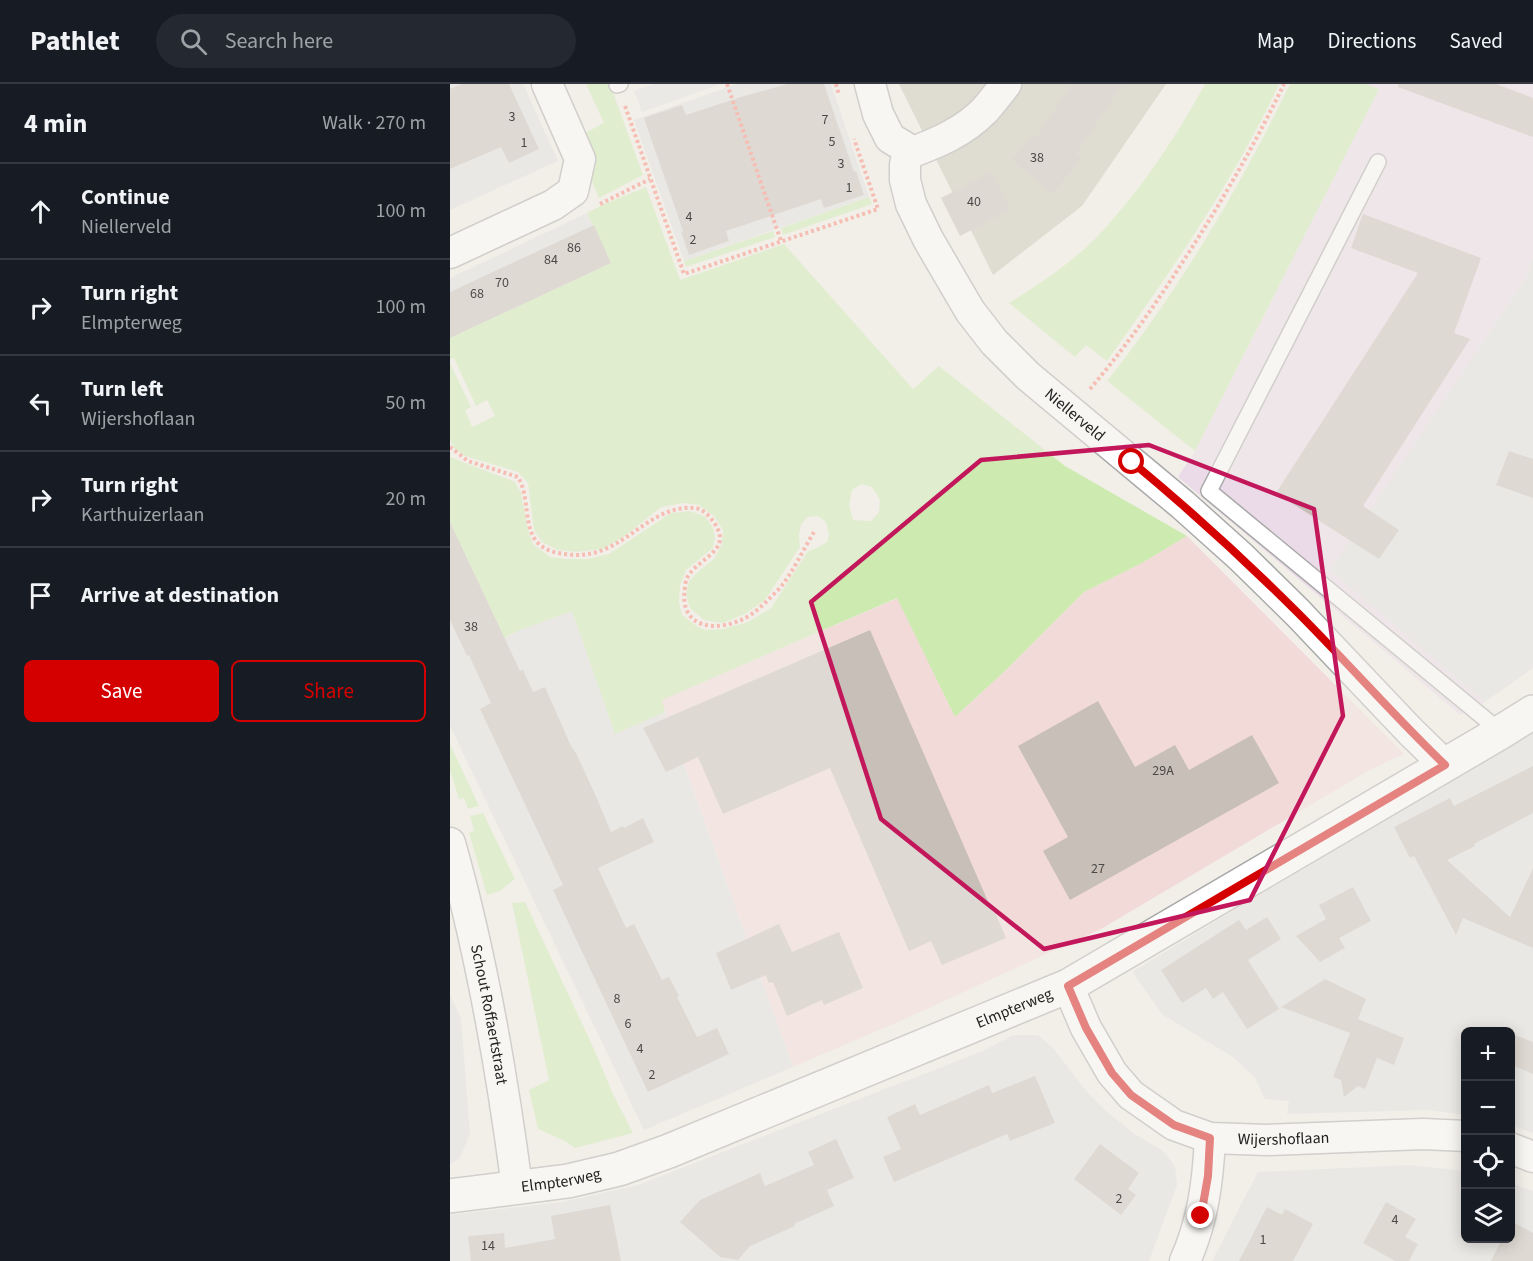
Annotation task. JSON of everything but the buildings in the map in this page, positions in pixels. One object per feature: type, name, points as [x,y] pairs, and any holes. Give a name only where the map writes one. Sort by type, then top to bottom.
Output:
[{"type":"street","points":[[450,253],[553,206],[573,191],[580,159],[547,84]]},
{"type":"street","points":[[870,84],[878,114],[890,138],[905,147],[907,154],[936,144],[965,127],[984,111],[1006,84]]},
{"type":"street","name":"Niellerveld","points":[[907,154],[905,180],[911,204],[928,239],[970,311],[994,342],[1028,376],[1183,505],[1241,557],[1445,765]]},
{"type":"street","name":"Elmpterweg","points":[[450,1196],[568,1181],[619,1168],[669,1151],[1068,986],[1533,712]]},
{"type":"street","name":"Schout Roffaertstraat","points":[[450,843],[481,965],[517,1187]]},
{"type":"street","name":"Wijershoflaan","points":[[1068,986],[1086,1028],[1112,1073],[1131,1095],[1174,1125],[1210,1138],[1267,1140],[1423,1134],[1461,1136]]},
{"type":"street","points":[[1185,1261],[1201,1216],[1208,1176],[1210,1138]]},
{"type":"street","points":[[1515,1150],[1533,1157]]},
{"type":"lane","points":[[1378,162],[1209,491],[1501,732]]},
{"type":"path","points":[[727,84],[781,241]]},
{"type":"path","points":[[836,84],[843,105]]},
{"type":"path","points":[[1071,411],[1134,334],[1183,262],[1241,169],[1284,84]]},
{"type":"path","points":[[619,85],[684,274],[878,209],[853,136]]},
{"type":"path","points":[[573,191],[600,204],[651,179]]},
{"type":"path","points":[[450,447],[468,461],[518,477],[524,486],[528,525],[536,542],[552,552],[571,555],[604,551],[670,510],[682,507],[698,508],[714,521],[720,537],[717,548],[686,579],[685,608],[693,619],[708,627],[723,626],[746,618],[764,605],[782,586],[814,532]]},
{"type":"highlighted area","points":[[1149,445],[1314,509],[1343,716],[1250,900],[1044,949],[881,819],[811,602],[981,460]]},
{"type":"shaded area","points":[[450,84],[523,84],[558,161],[450,210]]},
{"type":"shaded area","points":[[654,84],[718,85],[642,112],[634,91]]},
{"type":"shaded area","points":[[737,84],[831,84],[869,197],[684,261],[634,120]]},
{"type":"shaded area","points":[[899,84],[1166,84],[1082,206],[993,275]]},
{"type":"shaded area","points":[[1366,84],[1533,84],[1533,257],[1527,276],[1330,570],[1485,702],[1460,715],[1178,477],[1195,451],[1379,89]]},
{"type":"shaded area","points":[[587,213],[611,263],[450,338],[450,278]]},
{"type":"shaded area","points":[[1533,257],[1533,668],[1485,702],[1329,570],[1527,276]]},
{"type":"shaded area","points":[[450,523],[504,638],[572,610],[615,733],[665,712],[793,1067],[644,1130],[450,726]]},
{"type":"shaded area","points":[[1187,536],[1404,754],[1368,771],[1101,929],[905,1019],[793,1067],[661,700],[898,598],[955,717],[1084,592],[1142,563]]},
{"type":"shaded area","points":[[1533,732],[1533,1133],[1515,1126],[1515,1027],[1461,1027],[1461,1114],[1428,1110],[1287,1114],[1289,1101],[1265,1099],[1255,1078],[1233,1057],[1163,1015],[1132,972],[1514,741]]},
{"type":"shaded area","points":[[450,995],[461,1018],[470,1134],[460,1158],[450,1164]]},
{"type":"shaded area","points":[[1013,1035],[1038,1035],[1053,1048],[1087,1092],[1106,1111],[1136,1135],[1162,1150],[1175,1166],[1177,1185],[1149,1261],[450,1261],[450,1215],[563,1202],[638,1185],[983,1051]]},
{"type":"shaded area","points":[[1410,1165],[1461,1171],[1461,1243],[1515,1243],[1515,1184],[1533,1191],[1533,1261],[1212,1261],[1258,1172]]},
{"type":"green space","points":[[586,84],[610,84],[643,175],[599,198],[591,179],[583,134],[604,123]]},
{"type":"green space","points":[[1205,84],[1279,84],[1242,157],[1221,192],[1107,361],[1086,345],[1075,357],[1009,303],[1044,281],[1097,237],[1156,164],[1182,125]]},
{"type":"green space","points":[[1290,84],[1366,84],[1379,89],[1195,451],[1107,381],[1159,312],[1206,238],[1271,123]]},
{"type":"green space","points":[[646,187],[680,280],[784,244],[913,389],[939,366],[1065,466],[1187,536],[1142,563],[1084,592],[955,717],[897,598],[662,700],[665,712],[615,734],[572,611],[504,638],[450,523],[450,457],[515,482],[521,493],[533,544],[550,557],[588,559],[609,554],[671,513],[690,511],[706,517],[713,528],[715,537],[713,548],[686,570],[680,586],[679,602],[682,615],[705,630],[723,629],[748,622],[771,608],[808,551],[827,542],[829,535],[826,522],[818,516],[808,517],[801,524],[800,547],[765,600],[745,614],[723,623],[704,620],[690,608],[686,595],[689,581],[714,559],[722,544],[723,530],[714,516],[699,505],[683,503],[661,507],[625,536],[603,549],[576,552],[558,550],[542,542],[534,530],[528,483],[518,472],[465,456],[454,448],[450,439],[450,363],[471,407],[465,410],[472,427],[495,416],[487,400],[476,406],[454,358],[450,359],[450,338],[611,263],[587,213]],"holes":[[[861,484],[872,487],[880,500],[879,512],[871,521],[853,520],[849,505],[852,490]]]},
{"type":"green space","points":[[869,197],[872,204],[783,235],[781,228]]},
{"type":"green space","points":[[773,231],[775,237],[686,267],[684,261]]},
{"type":"green space","points":[[450,744],[479,806],[468,809],[464,798],[459,799],[450,770]]},
{"type":"green space","points":[[483,813],[515,879],[500,891],[487,895],[469,833],[474,831],[470,816]]},
{"type":"green space","points":[[525,902],[633,1133],[575,1148],[538,1129],[529,1090],[549,1080],[512,903]]},
{"type":"route","points":[[1132,462],[1241,557],[1445,765],[1068,986],[1086,1028],[1112,1073],[1131,1095],[1174,1125],[1210,1138],[1208,1176],[1201,1216]]}]
